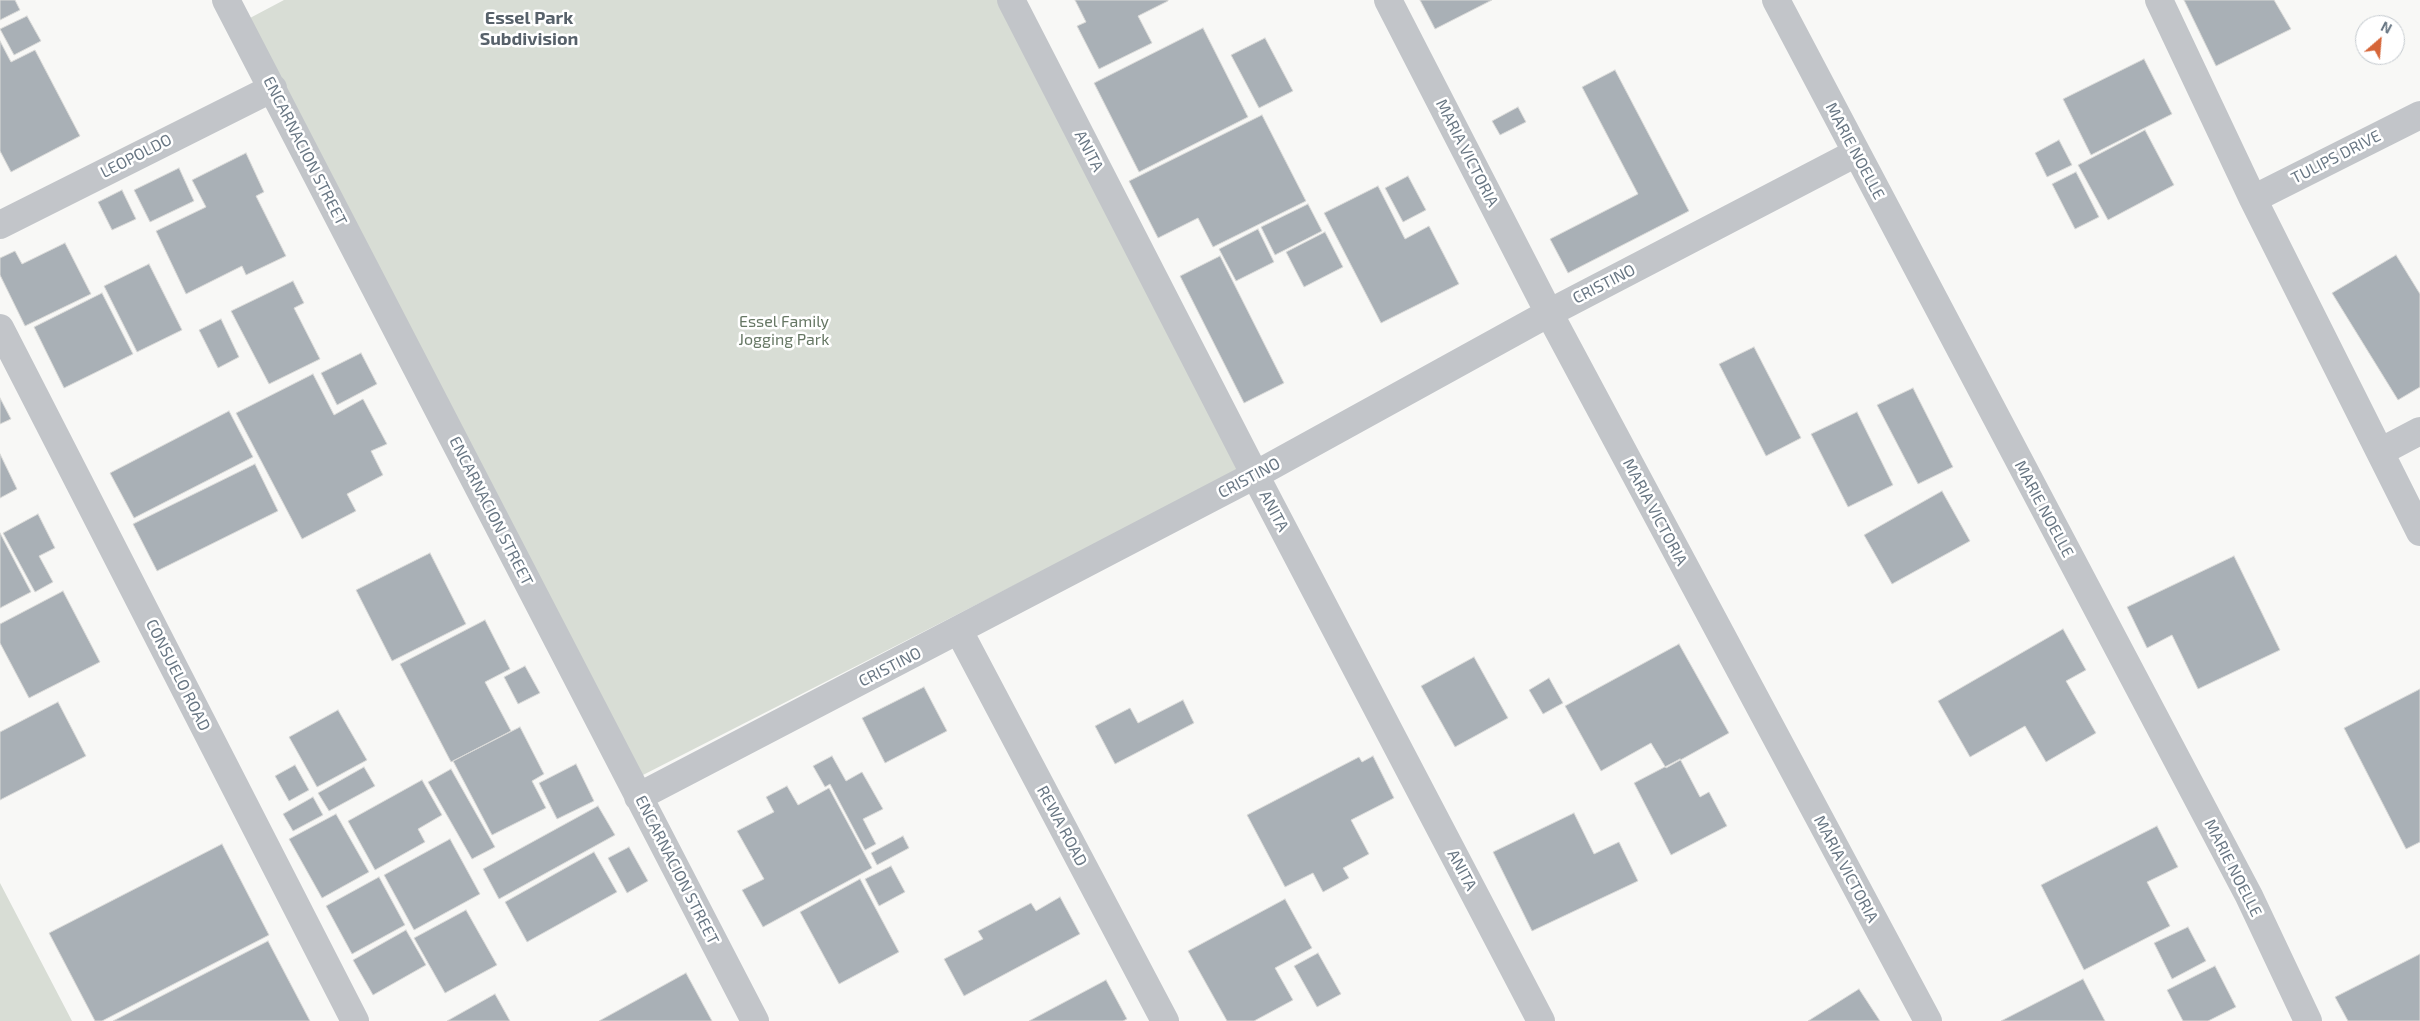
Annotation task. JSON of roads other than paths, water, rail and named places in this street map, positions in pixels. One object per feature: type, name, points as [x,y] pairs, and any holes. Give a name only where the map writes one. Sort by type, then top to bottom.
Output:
[{"type":"street","name":"ENCARNACION STREET","points":[[226,0],[755,1021]]},
{"type":"street","name":"ANITA","points":[[1011,0],[1255,475],[1540,1021]]},
{"type":"street","name":"MARIA VICTORIA","points":[[1388,0],[1549,313],[1928,1021]]},
{"type":"street","name":"MARIE NOELLE","points":[[1776,0],[2249,896],[2308,1021]]},
{"type":"street","points":[[2159,0],[2253,199],[2420,532]]},
{"type":"street","name":"LEOPOLDO","points":[[0,225],[272,88]]},
{"type":"street","name":"TULIPS DRIVE","points":[[2253,199],[2420,115]]},
{"type":"street","name":"CRISTINO","points":[[638,797],[1255,475],[1549,313],[1856,153]]},
{"type":"street","name":"CONSUELO ROAD","points":[[0,328],[355,1021]]},
{"type":"street","points":[[2380,452],[2420,431]]},
{"type":"street","name":"REWA ROAD","points":[[958,631],[1165,1021]]},
{"type":"district","name":"Essel Park Subdivision","points":[[529,28]]},
{"type":"park label","name":"Essel Family Jogging Park","points":[[784,331]]}]
